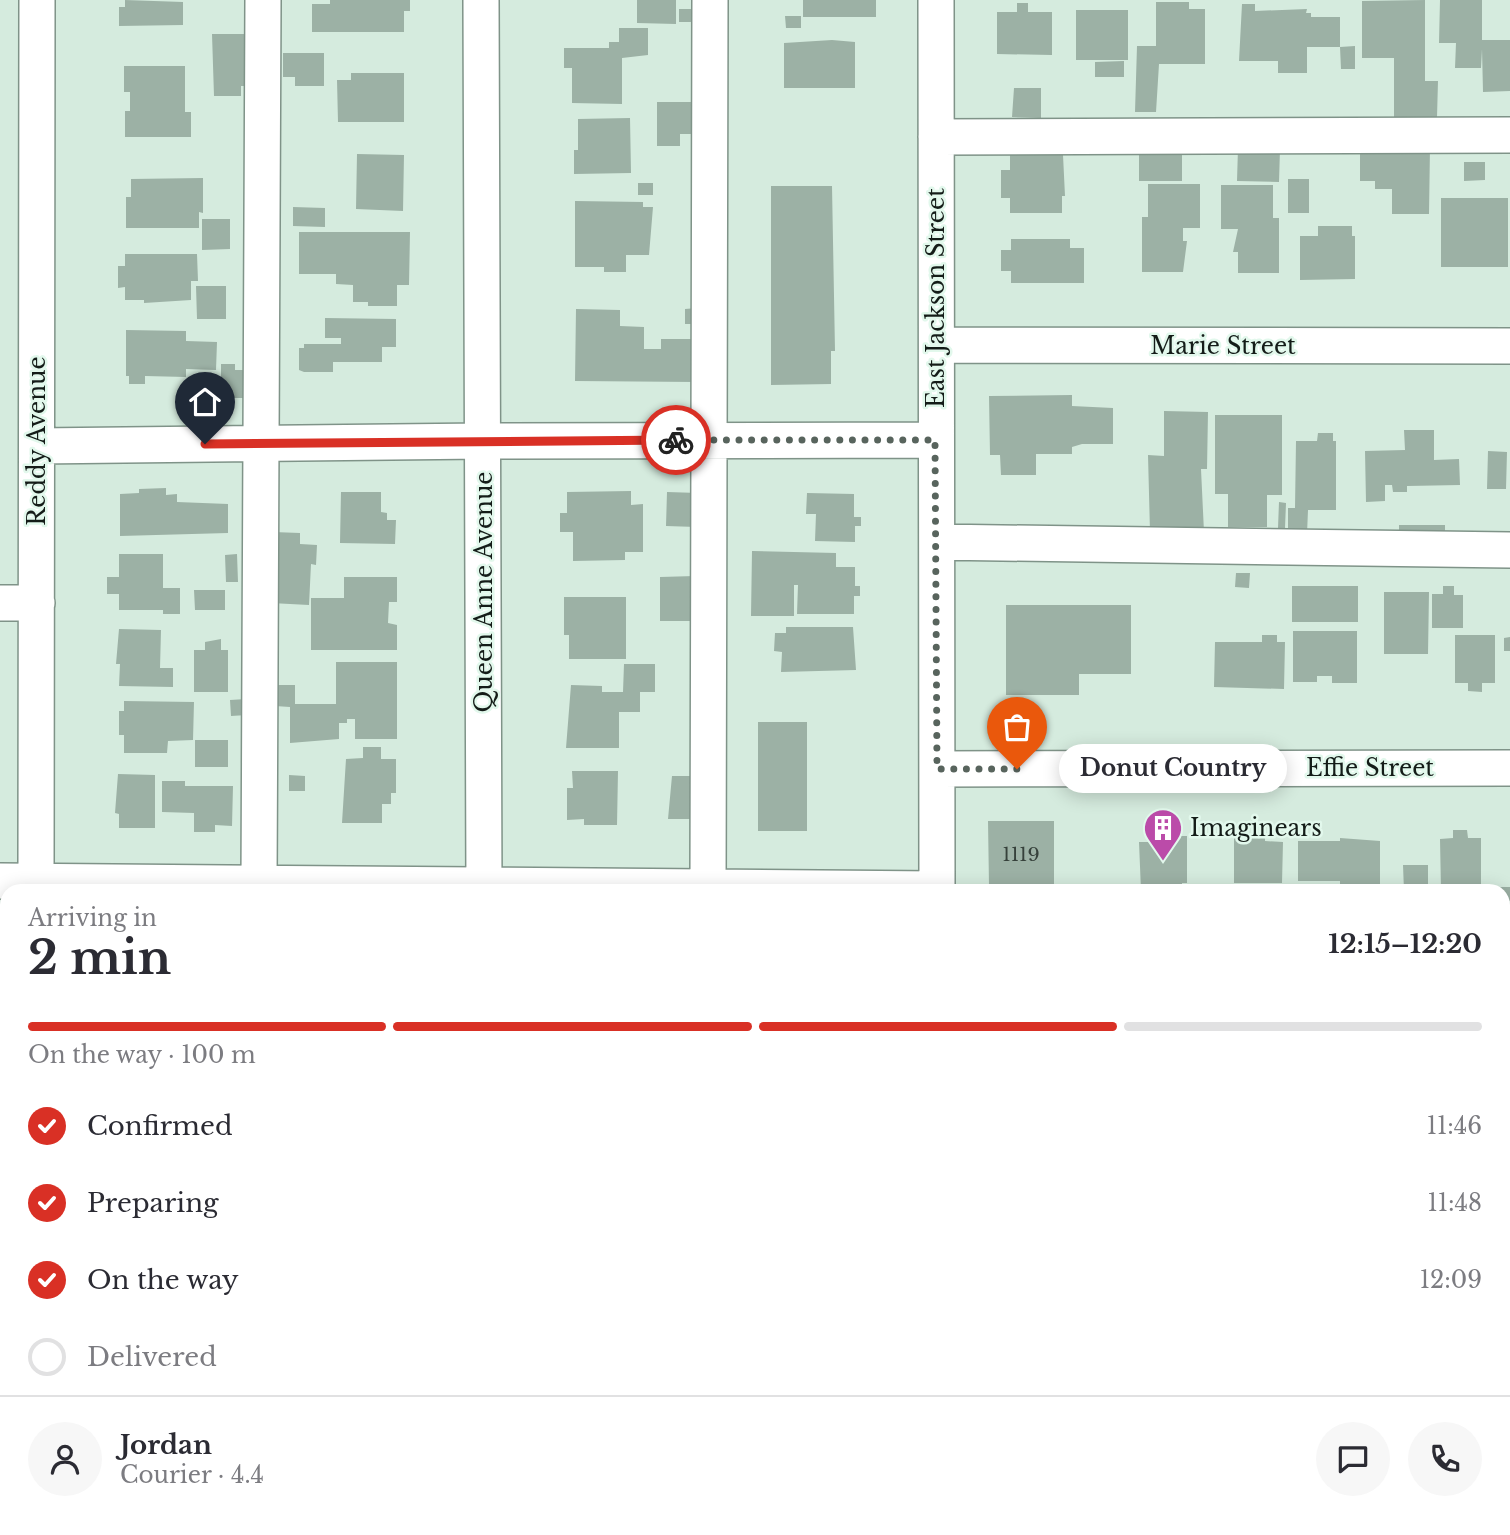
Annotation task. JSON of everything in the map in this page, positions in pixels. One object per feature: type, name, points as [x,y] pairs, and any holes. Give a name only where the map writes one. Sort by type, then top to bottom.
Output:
[{"type":"street","name":"Reddy Avenue","points":[[36,881],[37,0]]},
{"type":"street","points":[[259,883],[264,0]]},
{"type":"street","name":"Queen Anne Avenue","points":[[481,0],[484,884]]},
{"type":"street","points":[[708,884],[710,0]]},
{"type":"street","name":"East Jackson Street","points":[[936,0],[937,884]]},
{"type":"street","points":[[936,137],[1510,135]]},
{"type":"street","name":"Marie Street","points":[[937,345],[1510,346]]},
{"type":"street","points":[[37,446],[935,440]]},
{"type":"street","points":[[937,542],[1510,550]]},
{"type":"street","points":[[0,603],[37,603]]},
{"type":"street","name":"Effie Street","points":[[937,769],[1510,768]]},
{"type":"street","points":[[0,881],[304,884]]},
{"type":"building","points":[[125,0],[183,2],[183,25],[119,26],[119,7],[125,7]]},
{"type":"building","points":[[330,0],[410,0],[410,11],[404,11],[404,32],[312,32],[312,4],[330,4]]},
{"type":"building","points":[[637,0],[676,0],[676,24],[637,23]]},
{"type":"building","points":[[803,0],[876,0],[876,17],[803,17]]},
{"type":"building","points":[[1425,0],[1425,81],[1438,81],[1437,117],[1394,117],[1394,58],[1362,58],[1362,1]]},
{"type":"building","points":[[1440,0],[1482,0],[1482,40],[1510,40],[1510,91],[1483,92],[1482,49],[1481,68],[1455,68],[1456,43],[1439,43]]},
{"type":"building","points":[[1156,2],[1189,2],[1189,9],[1205,9],[1205,64],[1159,64],[1156,112],[1135,112],[1137,46],[1156,46]]},
{"type":"building","points":[[1017,3],[1028,3],[1028,12],[1052,12],[1052,55],[997,54],[997,12],[1017,12]]},
{"type":"building","points":[[1242,4],[1255,4],[1255,11],[1307,9],[1306,13],[1311,13],[1311,17],[1340,17],[1340,47],[1307,47],[1307,73],[1278,73],[1278,61],[1239,61]]},
{"type":"building","points":[[679,9],[694,9],[694,22],[679,22]]},
{"type":"building","points":[[1076,10],[1128,10],[1128,60],[1076,60]]},
{"type":"building","points":[[785,16],[801,16],[801,28],[786,28]]},
{"type":"building","points":[[619,28],[648,28],[648,55],[622,58],[622,104],[572,103],[572,68],[564,68],[564,48],[609,48],[609,42],[619,42]]},
{"type":"building","points":[[212,34],[248,34],[247,86],[241,86],[241,96],[214,96]]},
{"type":"building","points":[[832,40],[855,42],[855,88],[784,88],[784,43]]},
{"type":"building","points":[[1355,46],[1355,69],[1341,69],[1340,47]]},
{"type":"building","points":[[283,53],[324,53],[324,86],[295,86],[295,77],[283,77]]},
{"type":"building","points":[[1124,61],[1124,77],[1095,77],[1095,62]]},
{"type":"building","points":[[124,66],[185,66],[185,112],[191,112],[191,137],[125,137],[125,111],[130,111],[130,92],[124,92]]},
{"type":"building","points":[[351,73],[404,73],[404,122],[338,122],[337,80],[351,80]]},
{"type":"building","points":[[1014,88],[1041,88],[1041,118],[1012,117]]},
{"type":"building","points":[[657,102],[694,102],[694,134],[680,134],[680,146],[657,146]]},
{"type":"building","points":[[630,118],[631,173],[574,174],[574,150],[578,150],[578,119]]},
{"type":"building","points":[[1430,147],[1429,214],[1392,214],[1392,189],[1375,189],[1375,181],[1360,181],[1360,150]]},
{"type":"building","points":[[1139,148],[1182,148],[1182,181],[1139,181]]},
{"type":"building","points":[[1238,148],[1280,149],[1279,182],[1237,181]]},
{"type":"building","points":[[357,154],[404,155],[403,211],[356,209]]},
{"type":"building","points":[[1010,155],[1063,155],[1065,196],[1062,196],[1062,213],[1010,213],[1010,198],[1001,198],[1001,170],[1010,170]]},
{"type":"building","points":[[1464,162],[1485,162],[1485,180],[1464,181]]},
{"type":"building","points":[[203,178],[203,213],[199,212],[199,228],[126,228],[126,197],[131,197],[131,179]]},
{"type":"building","points":[[1288,179],[1309,179],[1309,213],[1288,213]]},
{"type":"building","points":[[638,183],[653,183],[653,195],[638,195]]},
{"type":"building","points":[[1148,184],[1200,184],[1200,228],[1183,228],[1183,241],[1187,241],[1183,272],[1142,272],[1142,217],[1148,217]]},
{"type":"building","points":[[1221,185],[1273,185],[1273,218],[1279,218],[1279,273],[1238,273],[1238,252],[1233,252],[1238,229],[1221,229]]},
{"type":"building","points":[[771,186],[832,186],[835,351],[831,351],[831,384],[771,385]]},
{"type":"building","points":[[1441,198],[1508,198],[1508,267],[1441,267]]},
{"type":"building","points":[[575,201],[643,202],[643,207],[653,207],[649,255],[626,255],[626,272],[604,272],[604,267],[575,267]]},
{"type":"building","points":[[293,207],[325,208],[325,227],[293,226]]},
{"type":"building","points":[[202,219],[230,219],[230,249],[202,250]]},
{"type":"building","points":[[1318,226],[1352,226],[1352,236],[1355,236],[1355,279],[1300,280],[1300,236],[1318,236]]},
{"type":"building","points":[[299,232],[410,232],[409,285],[397,285],[397,306],[368,306],[368,302],[353,302],[353,285],[336,284],[336,274],[299,274]]},
{"type":"building","points":[[1011,239],[1070,239],[1070,248],[1084,248],[1084,283],[1011,283],[1011,271],[1001,271],[1001,250],[1011,250]]},
{"type":"building","points":[[125,254],[197,254],[198,281],[191,281],[191,300],[144,303],[144,300],[125,300],[125,287],[118,288],[118,266],[125,266]]},
{"type":"building","points":[[196,286],[226,286],[226,319],[197,319]]},
{"type":"building","points":[[697,308],[697,324],[685,324],[685,309]]},
{"type":"building","points":[[576,309],[620,310],[620,326],[644,327],[644,349],[661,349],[661,339],[696,339],[696,382],[575,381]]},
{"type":"building","points":[[325,318],[396,319],[396,347],[382,347],[382,362],[333,362],[333,372],[299,370],[299,348],[304,348],[304,344],[341,344],[341,338],[325,338]]},
{"type":"building","points":[[126,330],[186,331],[186,341],[217,342],[216,370],[186,369],[186,377],[145,376],[145,384],[129,384],[129,376],[126,376]]},
{"type":"building","points":[[221,364],[235,364],[235,370],[249,370],[248,398],[221,398]]},
{"type":"building","points":[[1072,395],[1072,406],[1113,408],[1113,444],[1082,444],[1072,447],[1072,454],[1036,454],[1036,475],[1001,475],[1000,455],[990,455],[989,396]]},
{"type":"building","points":[[1164,411],[1208,412],[1207,469],[1201,469],[1204,532],[1150,532],[1148,455],[1164,456]]},
{"type":"building","points":[[1215,415],[1282,415],[1282,495],[1267,495],[1267,527],[1228,527],[1228,494],[1215,494]]},
{"type":"building","points":[[1404,430],[1434,430],[1434,460],[1459,459],[1460,485],[1407,486],[1407,492],[1393,492],[1392,485],[1385,485],[1385,501],[1366,502],[1365,451],[1405,450]]},
{"type":"building","points":[[1318,433],[1333,433],[1333,441],[1336,441],[1336,510],[1308,510],[1307,534],[1288,533],[1288,508],[1295,508],[1296,441],[1317,441]]},
{"type":"building","points":[[1488,451],[1507,452],[1506,489],[1487,489]]},
{"type":"building","points":[[166,488],[166,495],[177,494],[177,502],[228,504],[228,533],[120,536],[120,494],[139,493],[139,489]]},
{"type":"building","points":[[631,491],[631,505],[643,504],[643,552],[625,552],[625,560],[573,561],[573,532],[560,532],[560,513],[567,513],[567,492]]},
{"type":"building","points":[[341,492],[381,492],[381,512],[387,513],[387,520],[396,520],[395,544],[340,543]]},
{"type":"building","points":[[667,492],[698,493],[697,527],[666,526]]},
{"type":"building","points":[[807,493],[854,494],[854,517],[861,517],[861,526],[855,526],[855,542],[815,541],[816,514],[806,514]]},
{"type":"building","points":[[1279,502],[1286,503],[1285,528],[1278,528]]},
{"type":"building","points":[[1399,525],[1445,525],[1445,538],[1399,538]]},
{"type":"building","points":[[273,532],[300,533],[300,544],[317,545],[316,565],[311,564],[309,605],[271,603]]},
{"type":"building","points":[[752,551],[836,553],[836,567],[855,567],[855,586],[860,586],[860,596],[854,596],[854,614],[797,614],[798,585],[794,585],[794,616],[751,616]]},
{"type":"building","points":[[119,554],[163,554],[163,588],[180,588],[180,614],[163,614],[163,610],[119,610],[119,594],[107,594],[107,577],[119,577]]},
{"type":"building","points":[[237,554],[238,582],[226,582],[225,555]]},
{"type":"building","points":[[1236,573],[1250,573],[1249,588],[1235,587]]},
{"type":"building","points":[[695,576],[696,621],[660,621],[660,577]]},
{"type":"building","points":[[344,577],[397,577],[397,602],[389,602],[388,623],[397,625],[397,650],[311,650],[311,598],[344,598]]},
{"type":"building","points":[[1292,586],[1358,586],[1358,622],[1292,622]]},
{"type":"building","points":[[1443,586],[1454,586],[1454,595],[1463,595],[1463,628],[1432,628],[1432,594],[1443,594]]},
{"type":"building","points":[[194,590],[225,590],[225,610],[195,610]]},
{"type":"building","points":[[1384,592],[1429,592],[1428,654],[1384,654]]},
{"type":"building","points":[[564,597],[626,597],[626,659],[569,659],[569,635],[564,635]]},
{"type":"building","points":[[1006,605],[1131,605],[1131,674],[1079,674],[1079,695],[1006,695]]},
{"type":"building","points":[[786,627],[853,627],[856,670],[781,672],[782,652],[774,651],[775,633],[786,633]]},
{"type":"building","points":[[119,629],[161,630],[160,668],[173,668],[173,687],[119,686],[120,664],[116,664]]},
{"type":"building","points":[[1293,631],[1357,631],[1357,683],[1332,683],[1332,676],[1317,676],[1317,682],[1293,682]]},
{"type":"building","points":[[1262,635],[1277,635],[1277,642],[1285,642],[1284,689],[1214,687],[1215,642],[1262,642]]},
{"type":"building","points":[[1455,635],[1495,635],[1495,683],[1482,683],[1482,692],[1468,691],[1468,683],[1455,683]]},
{"type":"building","points":[[1510,637],[1510,651],[1504,651],[1504,638]]},
{"type":"building","points":[[221,639],[221,650],[228,650],[228,692],[194,692],[194,650],[205,650],[205,642]]},
{"type":"building","points":[[336,662],[397,662],[397,739],[355,739],[355,719],[347,719],[347,723],[339,723],[339,739],[290,743],[290,707],[275,706],[275,685],[295,685],[295,704],[336,704]]},
{"type":"building","points":[[624,664],[655,664],[655,692],[640,692],[640,712],[619,712],[619,748],[566,748],[571,685],[602,686],[602,692],[623,692]]},
{"type":"building","points":[[246,699],[247,715],[231,716],[230,700]]},
{"type":"building","points":[[124,701],[194,702],[193,740],[168,741],[167,753],[124,753],[124,735],[119,735],[119,711],[124,711]]},
{"type":"building","points":[[758,722],[807,722],[807,831],[758,831]]},
{"type":"building","points":[[195,740],[228,740],[228,767],[195,767]]},
{"type":"building","points":[[363,747],[381,747],[381,759],[396,759],[396,793],[391,793],[391,804],[382,804],[382,823],[342,823],[346,759],[363,758]]},
{"type":"building","points":[[572,771],[618,771],[617,825],[584,825],[584,819],[567,820],[567,788],[573,788]]},
{"type":"building","points":[[118,774],[155,775],[155,828],[119,828],[119,814],[115,813]]},
{"type":"building","points":[[289,775],[305,776],[305,791],[289,791]]},
{"type":"building","points":[[672,776],[692,776],[692,819],[668,819]]},
{"type":"building","points":[[162,781],[185,781],[185,786],[233,786],[232,826],[215,825],[215,832],[194,832],[194,813],[162,812]]},
{"type":"building","points":[[988,821],[1054,821],[1054,884],[989,884]]},
{"type":"building","points":[[1453,830],[1467,830],[1468,838],[1481,838],[1481,884],[1441,884],[1440,839],[1453,838]]},
{"type":"building","points":[[1234,835],[1265,836],[1265,841],[1283,842],[1282,883],[1234,883]]},
{"type":"building","name":"Imaginears","points":[[1156,836],[1187,836],[1187,883],[1141,884],[1139,842],[1156,842]]},
{"type":"building","points":[[1340,838],[1380,841],[1380,884],[1298,881],[1298,841],[1340,841]]},
{"type":"building","points":[[1403,865],[1428,865],[1428,884],[1404,884]]},
{"type":"way so far","points":[[676,440],[935,440],[937,769],[1017,769]]},
{"type":"place","name":"Donut Country","points":[[1017,769]]},
{"type":"place","name":"Imaginears","points":[[1163,862]]},
{"type":"route","points":[[205,444],[676,440]]}]
